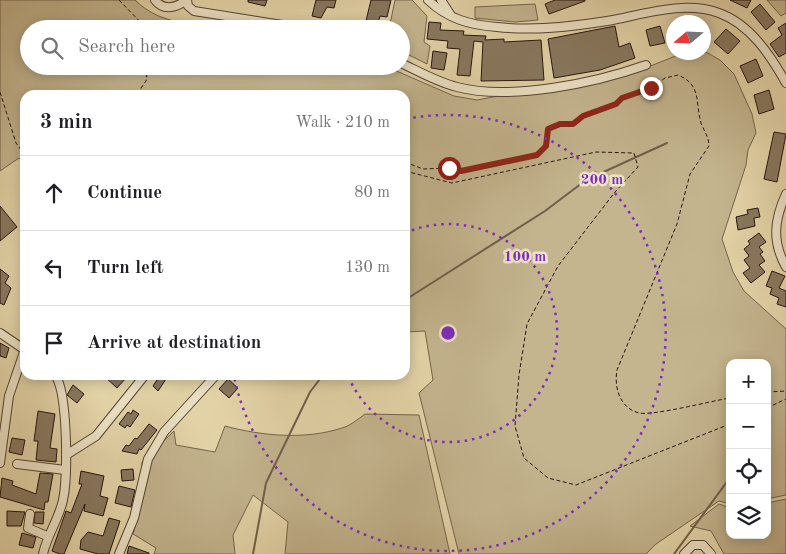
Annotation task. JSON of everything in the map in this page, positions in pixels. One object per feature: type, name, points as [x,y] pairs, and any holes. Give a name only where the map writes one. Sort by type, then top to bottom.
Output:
[{"type":"street","points":[[155,0],[162,6],[169,4],[177,7],[187,0],[188,6],[194,11],[251,20]]},
{"type":"street","points":[[428,0],[438,10],[455,19],[484,26],[532,29],[607,20],[665,10],[700,8],[726,16],[749,33],[769,55],[786,83]]},
{"type":"street","points":[[441,0],[446,10],[455,19]]},
{"type":"street","points":[[410,68],[436,81],[460,88],[488,91],[518,91],[569,85],[622,74],[646,65]]},
{"type":"street","points":[[786,194],[776,220],[775,232],[776,245],[786,267]]},
{"type":"street","points":[[0,333],[20,347]]},
{"type":"street","points":[[0,463],[9,396],[20,364]]},
{"type":"street","points":[[43,554],[47,536],[63,501],[66,456],[57,380]]},
{"type":"street","points":[[66,456],[96,436],[141,380]]},
{"type":"street","points":[[119,554],[137,509],[143,470],[148,459],[164,432],[211,380]]},
{"type":"street","points":[[17,464],[65,470]]},
{"type":"street","points":[[30,514],[28,528],[47,536]]},
{"type":"street","points":[[684,554],[693,544],[703,545],[711,554]]},
{"type":"path","points":[[120,0],[139,20]]},
{"type":"path","points":[[141,90],[147,75]]},
{"type":"path","points":[[410,164],[423,169],[449,168],[461,171],[512,159],[525,158],[541,153],[546,146],[548,129],[560,124],[573,124],[583,116],[616,104],[622,98],[651,88],[665,78],[678,75],[692,84],[699,100],[701,122],[710,146],[690,174],[677,224],[617,370],[615,383],[618,395],[629,408],[646,414],[726,399]]},
{"type":"path","points":[[0,92],[16,144],[20,149]]},
{"type":"path","points":[[410,173],[452,183],[596,152],[634,153],[638,167],[615,192],[558,266],[527,324],[519,375],[515,426],[524,458],[548,478],[576,485],[726,426]]},
{"type":"path","points":[[771,392],[786,391]]},
{"type":"path","points":[[771,406],[786,399]]},
{"type":"shaded area","points":[[0,0],[135,0],[146,9],[169,20],[20,20],[20,75],[406,75],[454,96],[477,100],[643,69],[666,60],[711,60],[711,55],[720,60],[734,74],[752,114],[756,133],[748,150],[746,165],[722,239],[733,272],[744,291],[786,329],[786,495],[771,498],[771,359],[726,359],[726,503],[719,501],[656,544],[646,554],[459,554],[419,393],[433,380],[425,331],[410,332],[410,90],[20,90],[19,158],[0,171]]},
{"type":"shaded area","points":[[395,0],[412,0],[427,16],[424,42],[430,46],[427,64],[410,56],[410,20],[391,20]]},
{"type":"shaded area","points":[[767,0],[786,0],[786,13],[781,16]]},
{"type":"shaded area","points":[[535,4],[538,20],[515,22],[475,18],[475,7]]},
{"type":"shaded area","points":[[365,414],[419,415],[450,554],[285,554],[288,522],[253,495],[233,535],[235,554],[154,554],[156,548],[133,534],[141,502],[142,462],[174,431],[176,445],[215,452],[225,426],[269,434],[313,434],[345,427]]},
{"type":"shaded area","points":[[786,499],[786,554],[724,554],[711,531],[690,526],[719,504],[726,507],[726,539],[771,539],[771,502]]},
{"type":"building","points":[[248,0],[267,0],[265,6],[248,2]]},
{"type":"building","points":[[316,0],[336,0],[334,8],[327,7],[321,18],[312,16]]},
{"type":"building","points":[[371,0],[391,0],[387,17],[380,16],[379,20],[366,20]]},
{"type":"building","points":[[555,0],[585,1],[549,14],[545,4]]},
{"type":"building","points":[[730,0],[751,0],[747,8]]},
{"type":"building","points":[[760,4],[775,22],[766,30],[751,12]]},
{"type":"building","points":[[429,22],[441,23],[440,30],[464,31],[463,35],[486,36],[485,40],[504,39],[504,42],[541,40],[544,80],[481,81],[483,42],[474,41],[470,76],[457,75],[460,49],[447,48],[448,41],[427,39]]},
{"type":"building","points":[[786,23],[786,53],[779,57],[770,44],[782,35],[778,28]]},
{"type":"building","points":[[615,26],[619,47],[630,43],[635,58],[600,70],[554,78],[548,39]]},
{"type":"building","points":[[660,26],[665,43],[650,46],[646,30]]},
{"type":"building","points":[[726,29],[740,41],[728,54],[714,42]]},
{"type":"building","points":[[433,51],[447,53],[444,70],[431,68]]},
{"type":"building","points":[[756,59],[763,76],[748,83],[740,66]]},
{"type":"building","points":[[769,90],[774,109],[759,114],[754,95]]},
{"type":"building","points":[[774,132],[786,134],[777,182],[764,179]]},
{"type":"building","points":[[0,206],[17,227],[0,241]]},
{"type":"building","points":[[758,208],[760,217],[754,218],[755,226],[738,230],[736,217],[748,214],[747,210]]},
{"type":"building","points":[[759,233],[766,242],[759,247],[763,252],[760,254],[765,261],[759,265],[765,272],[751,283],[743,273],[750,268],[744,260],[749,256],[744,249],[750,244],[748,241]]},
{"type":"building","points":[[0,269],[9,276],[5,283],[11,288],[4,305],[0,303]]},
{"type":"building","points":[[772,271],[785,276],[779,288],[786,291],[786,307],[777,304],[779,298],[770,294],[772,288],[766,286]]},
{"type":"building","points":[[0,343],[9,348],[6,358],[0,356]]},
{"type":"building","points":[[108,380],[124,380],[117,388]]},
{"type":"building","points":[[157,380],[165,380],[158,391],[153,386]]},
{"type":"building","points":[[227,380],[238,388],[229,398],[219,389]]},
{"type":"building","points":[[73,385],[84,394],[77,403],[67,395]]},
{"type":"building","points":[[133,410],[139,414],[130,427],[127,425],[125,428],[119,424],[128,412],[131,414]]},
{"type":"building","points":[[38,411],[55,414],[50,448],[57,449],[56,462],[36,460],[38,441],[34,441]]},
{"type":"building","points":[[149,424],[157,430],[141,450],[139,449],[137,454],[122,451],[126,445],[129,446],[135,438],[137,439]]},
{"type":"building","points":[[12,438],[25,440],[22,455],[9,452]]},
{"type":"building","points":[[133,469],[134,480],[122,481],[121,470]]},
{"type":"building","points":[[81,471],[104,476],[100,496],[108,498],[103,516],[84,511],[85,504],[64,554],[60,554],[52,551],[66,511],[71,513],[82,484],[79,484]]},
{"type":"building","points":[[40,473],[53,474],[48,502],[45,502],[44,510],[0,497],[2,478],[13,481],[12,485],[36,494]]},
{"type":"building","points":[[119,486],[135,490],[131,507],[115,503]]},
{"type":"building","points":[[7,511],[25,512],[21,526],[7,526]]},
{"type":"building","points":[[35,512],[44,512],[43,524],[34,523]]},
{"type":"building","points":[[109,518],[120,521],[109,554],[98,554],[80,549],[81,540],[88,532],[103,536]]},
{"type":"building","points":[[22,533],[36,537],[33,548],[19,545]]},
{"type":"building","points":[[129,546],[149,553],[149,554],[127,554]]},
{"type":"waterway","points":[[410,297],[545,211],[586,180],[667,143]]},
{"type":"waterway","points":[[253,554],[266,483],[310,392],[319,380]]},
{"type":"waterway","points":[[674,554],[726,483]]},
{"type":"route","points":[[449,168],[461,171],[537,155],[546,146],[548,129],[560,124],[573,124],[583,116],[616,104],[622,98],[651,88]]}]
